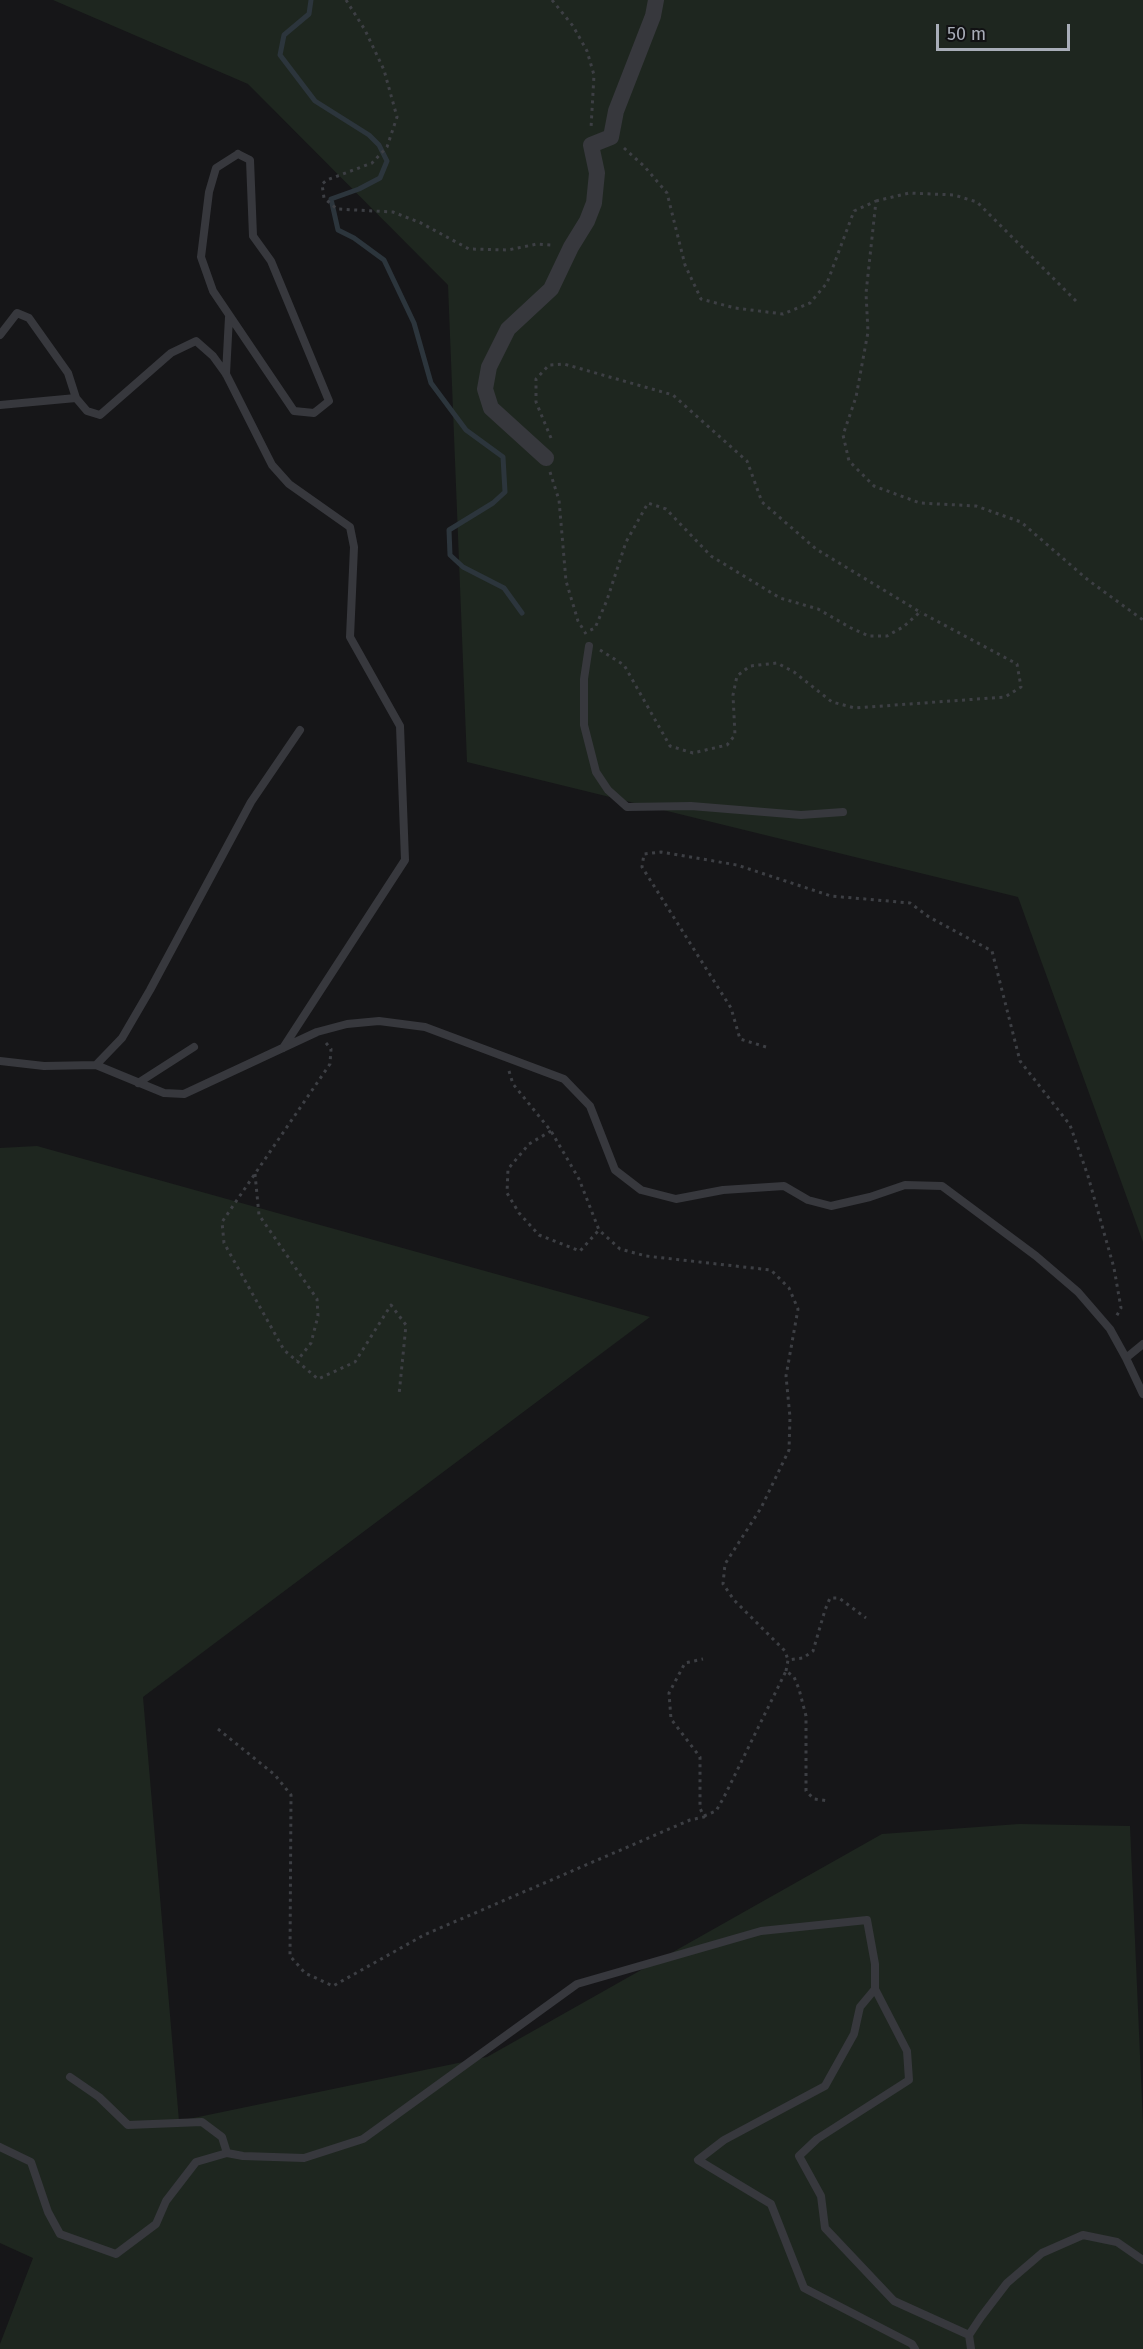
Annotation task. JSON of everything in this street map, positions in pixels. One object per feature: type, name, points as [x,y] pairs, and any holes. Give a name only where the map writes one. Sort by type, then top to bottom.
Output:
[{"type":"street","points":[[546,458],[491,408],[484,389],[489,367],[508,329],[551,289],[571,246],[587,220],[594,203],[597,173],[591,145],[611,137],[616,111],[653,16],[656,0]]},
{"type":"lane","points":[[226,374],[229,316],[213,291],[201,257],[209,192],[216,168],[237,154],[250,160],[254,212],[253,236],[271,261],[329,401],[314,413],[294,411],[229,316]]},
{"type":"lane","points":[[0,335],[17,314],[29,318],[68,373],[76,398],[87,411],[100,415],[171,353],[196,341],[213,356],[226,374],[272,465],[289,484],[350,527],[354,547],[350,637],[400,726],[405,860],[283,1048]]},
{"type":"lane","points":[[0,405],[76,398]]},
{"type":"lane","points":[[589,646],[584,679],[584,725],[596,772],[608,790],[627,807],[691,806],[801,815],[843,812]]},
{"type":"lane","points":[[96,1065],[122,1038],[251,802],[300,730]]},
{"type":"lane","points":[[0,1061],[44,1066],[96,1065],[164,1093],[184,1094],[317,1032],[347,1024],[379,1021],[425,1027],[564,1079],[590,1106],[615,1170],[641,1190],[676,1199],[723,1190],[784,1186],[808,1200],[831,1206],[870,1197],[905,1185],[942,1186],[1036,1256],[1078,1292],[1110,1329],[1143,1394]]},
{"type":"lane","points":[[138,1083],[194,1047]]},
{"type":"lane","points":[[1126,1358],[1143,1344]]},
{"type":"lane","points":[[0,2147],[31,2162],[48,2212],[60,2234],[116,2253],[156,2224],[166,2201],[196,2162],[227,2153],[243,2156],[304,2158],[363,2139],[577,1984],[761,1931],[867,1920],[875,1964],[875,1989],[907,2051],[909,2080],[817,2139],[799,2156],[822,2196],[825,2228],[894,2301],[969,2335]]},
{"type":"lane","points":[[875,1989],[860,2007],[854,2034],[825,2086],[724,2140],[698,2160],[771,2204],[804,2288],[912,2344],[915,2349]]},
{"type":"lane","points":[[70,2077],[99,2097],[128,2126],[202,2122],[222,2137],[227,2153]]},
{"type":"lane","points":[[971,2349],[969,2335],[1007,2283],[1042,2253],[1083,2235],[1117,2242],[1143,2260]]},
{"type":"path","points":[[346,0],[365,30],[384,70],[397,117],[387,147],[372,163],[322,184],[324,198],[336,209],[393,212],[421,223],[469,249],[508,250],[537,244],[571,246]]},
{"type":"path","points":[[552,0],[573,26],[587,51],[594,75],[591,145]]},
{"type":"path","points":[[611,137],[644,166],[667,194],[685,265],[701,299],[735,308],[783,314],[810,303],[827,282],[855,211],[876,201],[909,193],[954,195],[977,202],[1078,303]]},
{"type":"path","points":[[876,201],[866,293],[868,332],[856,397],[843,435],[849,461],[874,486],[920,504],[976,506],[1021,522],[1088,580],[1143,620]]},
{"type":"path","points":[[564,364],[673,395],[747,461],[762,501],[816,549],[920,612],[1017,664],[1021,687],[1005,698],[855,708],[832,702],[794,672],[777,663],[750,666],[737,676],[733,694],[735,735],[727,745],[693,753],[670,746],[624,665],[597,648],[589,646],[585,632],[578,621],[566,581],[559,500],[546,458],[553,442],[536,402],[536,379],[549,365],[564,364]]},
{"type":"path","points":[[585,632],[595,628],[626,542],[648,503],[666,509],[711,556],[780,598],[818,609],[869,636],[887,636],[903,627],[920,612]]},
{"type":"path","points":[[766,1047],[741,1039],[731,1008],[642,867],[644,854],[661,852],[737,865],[831,896],[910,903],[929,917],[992,951],[1020,1061],[1070,1125],[1088,1176],[1114,1268],[1121,1308],[1110,1329]]},
{"type":"path","points":[[317,1032],[332,1049],[330,1064],[222,1222],[224,1243],[284,1350],[318,1379],[355,1362],[391,1305],[406,1325],[399,1395]]},
{"type":"path","points":[[218,1729],[275,1774],[291,1795],[290,1956],[305,1973],[333,1986],[424,1935],[690,1820],[716,1811],[786,1671],[788,1660],[785,1651],[734,1600],[723,1584],[725,1564],[761,1508],[789,1450],[790,1418],[786,1376],[798,1309],[789,1288],[771,1270],[646,1256],[620,1250],[599,1230],[579,1179],[551,1131],[513,1084],[505,1056]]},
{"type":"path","points":[[551,1131],[529,1144],[508,1169],[507,1193],[519,1213],[539,1235],[580,1251],[599,1230]]},
{"type":"path","points":[[255,1173],[259,1215],[318,1299],[318,1316],[311,1343],[297,1361]]},
{"type":"path","points":[[788,1660],[803,1658],[813,1652],[825,1610],[831,1598],[839,1598],[866,1618]]},
{"type":"path","points":[[703,1659],[685,1663],[669,1693],[671,1719],[700,1757],[700,1808],[704,1817]]},
{"type":"path","points":[[786,1671],[794,1677],[806,1716],[806,1791],[814,1799],[829,1801]]},
{"type":"shaded area","points":[[53,0],[1143,0],[1143,1242],[1018,897],[467,762],[448,285],[248,84]]},
{"type":"shaded area","points":[[37,1146],[650,1317],[143,1697],[179,2121],[487,2057],[882,1834],[1019,1824],[1130,1826],[1143,2124],[1143,2349],[0,2349],[33,2258],[0,2243],[0,1148]]},
{"type":"waterway","points":[[311,0],[309,14],[284,35],[280,55],[315,101],[369,135],[379,145],[387,161],[380,178],[359,189],[331,199],[338,230],[354,238],[384,260],[414,323],[431,383],[466,430],[503,457],[505,492],[493,503],[449,530],[450,555],[463,567],[504,588],[522,613]]}]
